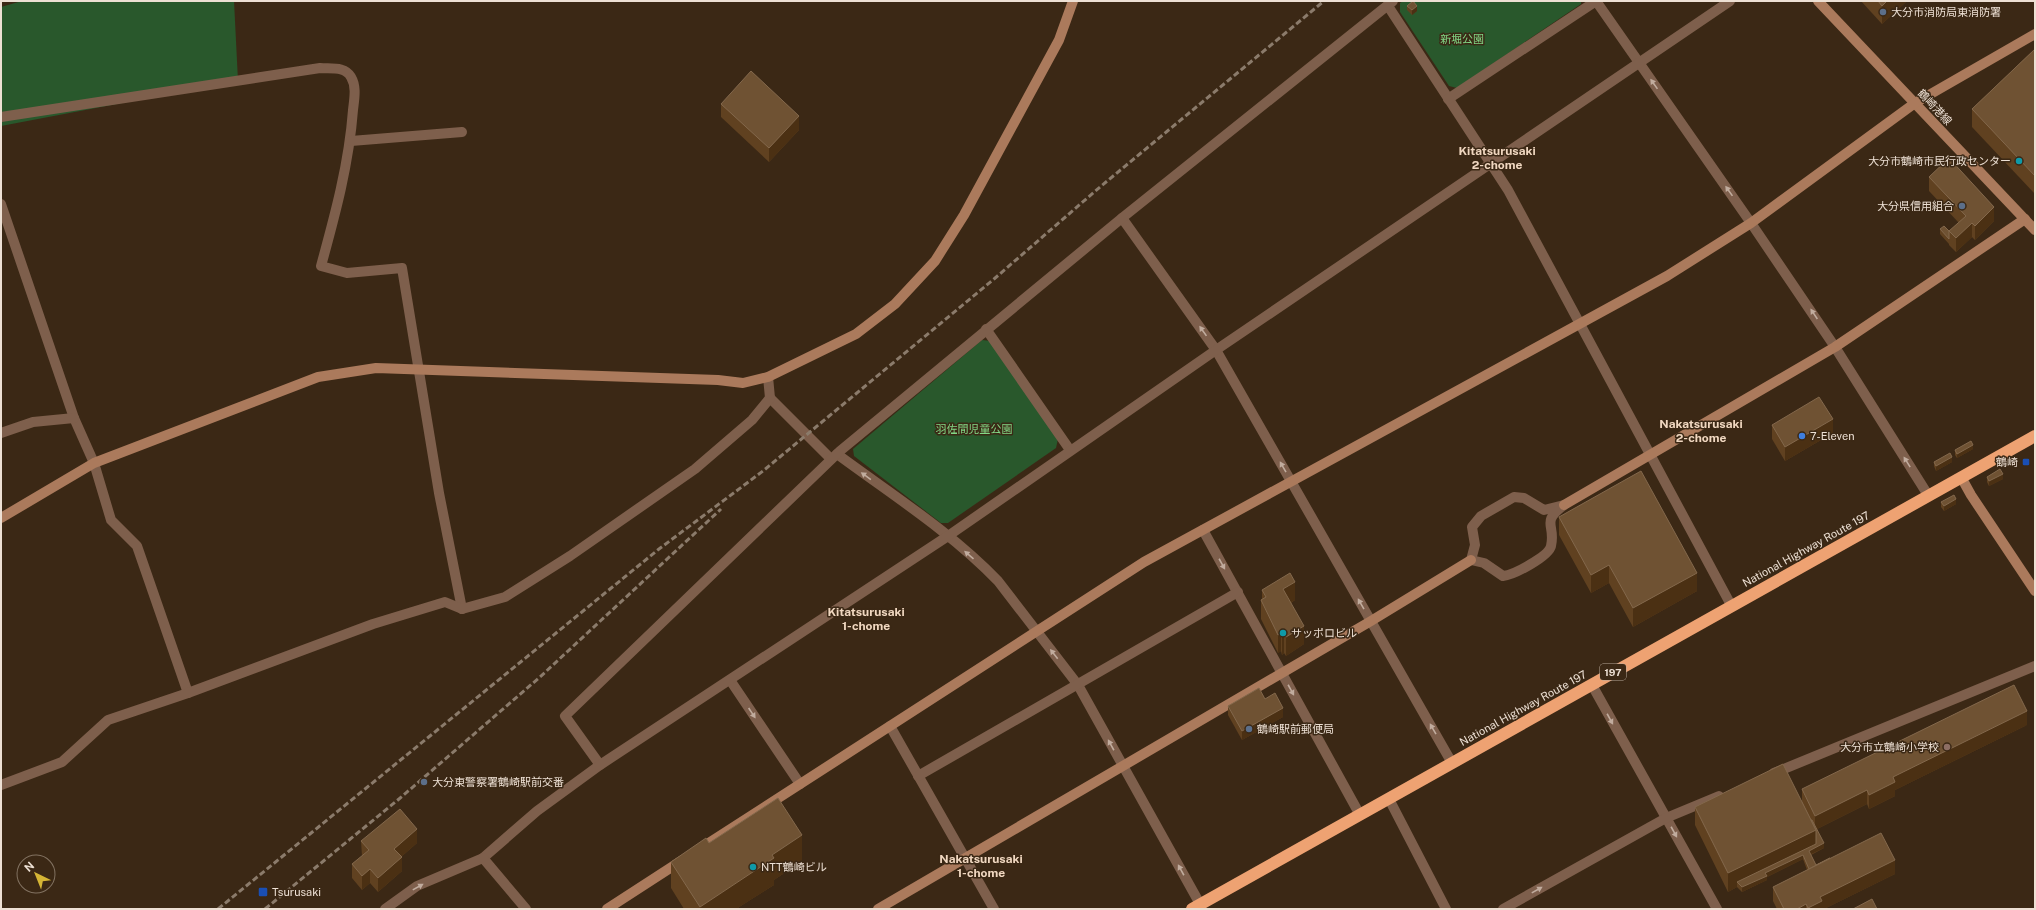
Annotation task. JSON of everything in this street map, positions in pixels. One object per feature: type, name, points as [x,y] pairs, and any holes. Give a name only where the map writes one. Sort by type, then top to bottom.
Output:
[{"type":"highway","name":"National Highway Route 197","points":[[1196,907],[1731,605],[2035,436]]},
{"type":"street","points":[[1,518],[94,464],[318,377],[376,368],[718,380],[744,383],[768,377],[856,334],[895,304],[935,261],[964,215],[1059,40],[1073,1]]},
{"type":"street","points":[[1448,99],[1596,1],[1752,222],[1836,347],[1928,495]]},
{"type":"street","points":[[385,909],[417,886],[483,858],[537,812],[600,765],[948,536],[1216,350],[1730,1]]},
{"type":"street","name":"鶴崎港線","points":[[1818,1],[2035,230]]},
{"type":"street","points":[[600,765],[565,716],[834,457],[1122,218],[1390,3],[1448,99],[1508,190],[1731,605]]},
{"type":"street","points":[[607,909],[1144,562],[1667,276],[1752,222],[1915,103],[2035,34]]},
{"type":"street","points":[[1,117],[320,68],[341,69],[351,77],[354,90],[351,141],[339,198],[321,266],[347,273],[402,268],[418,370],[462,609]]},
{"type":"street","points":[[351,141],[462,132]]},
{"type":"street","points":[[1,204],[74,418],[94,464],[111,520],[137,546],[188,693]]},
{"type":"street","points":[[1122,218],[1216,350],[1452,763]]},
{"type":"street","points":[[1471,560],[1484,563],[1503,576],[1513,574],[1549,550],[1552,545],[1550,520],[1555,512],[1564,505],[1836,347],[2025,219]]},
{"type":"street","points":[[986,330],[1070,450]]},
{"type":"street","points":[[768,377],[770,398],[834,457],[948,536],[998,581],[1078,685],[1123,766],[1196,907]]},
{"type":"street","points":[[1,785],[62,762],[108,720],[188,693],[373,624],[445,602],[462,609],[505,597],[570,556],[695,469],[752,420],[770,398]]},
{"type":"street","points":[[1,433],[33,422],[74,418]]},
{"type":"street","points":[[1961,477],[1971,495],[2035,591]]},
{"type":"street","points":[[878,909],[1371,621],[1471,560],[1476,545],[1473,532],[1474,523],[1481,516],[1498,505],[1518,497],[1524,498],[1544,510],[1564,505]]},
{"type":"street","points":[[1203,530],[1360,815]]},
{"type":"street","points":[[918,776],[1238,592]]},
{"type":"street","points":[[1762,778],[2035,666]]},
{"type":"street","points":[[730,680],[800,784]]},
{"type":"street","points":[[1592,684],[1717,909]]},
{"type":"street","points":[[890,726],[994,909]]},
{"type":"street","points":[[1503,909],[1666,818],[1732,791]]},
{"type":"street","points":[[1389,799],[1446,909]]},
{"type":"street","points":[[483,858],[526,909]]},
{"type":"green space","points":[[22,1],[234,1],[238,81],[1,126],[1,7]]},
{"type":"green space","name":"新堀公園","points":[[1403,1],[1581,1],[1581,4],[1457,88],[1449,86],[1400,12],[1400,3]]},
{"type":"green space","name":"羽佐間児童公園","points":[[982,340],[991,341],[1058,439],[1056,448],[948,523],[941,523],[854,456],[853,449]]},
{"type":"building","points":[[1413,1],[1417,6],[1412,10],[1407,6]]},
{"type":"building","points":[[1878,1],[1887,1],[1882,6]]},
{"type":"building","name":"大分市鶴崎市民行政センター","points":[[2035,49],[2035,176],[1972,109]]},
{"type":"building","points":[[751,71],[799,116],[769,148],[721,104]]},
{"type":"building","points":[[1949,158],[1994,207],[1975,226],[1972,223],[1956,238],[1949,231],[1966,216],[1929,177]]},
{"type":"building","points":[[1944,226],[1949,231],[1949,239],[1940,229]]},
{"type":"building","points":[[1819,397],[1833,419],[1785,447],[1772,425]]},
{"type":"building","points":[[1971,441],[1973,445],[1957,454],[1955,450]]},
{"type":"building","points":[[1950,453],[1952,457],[1936,466],[1934,462]]},
{"type":"building","points":[[2000,469],[2003,474],[1989,481],[1987,477]]},
{"type":"building","points":[[1641,471],[1697,573],[1633,608],[1609,565],[1591,575],[1559,517]]},
{"type":"building","points":[[1954,495],[1956,499],[1944,506],[1941,502]]},
{"type":"building","points":[[1290,573],[1295,582],[1283,589],[1304,626],[1286,637],[1284,635],[1282,636],[1281,633],[1278,635],[1261,600],[1266,597],[1262,590]]},
{"type":"building","points":[[2014,685],[2027,711],[1893,777],[1895,782],[1869,795],[1867,790],[1815,816],[1802,789]]},
{"type":"building","name":"鶴崎駅前郵便局","points":[[1259,688],[1265,699],[1275,693],[1283,708],[1242,731],[1228,706]]},
{"type":"building","points":[[1783,764],[1816,830],[1728,873],[1695,807]]},
{"type":"building","points":[[778,798],[802,835],[772,855],[774,858],[700,907],[671,862],[706,838],[709,843]]},
{"type":"building","points":[[400,809],[417,829],[394,849],[402,857],[378,878],[370,869],[362,876],[352,864],[369,850],[361,841]]},
{"type":"building","points":[[1811,820],[1824,843],[1809,851],[1816,865],[1830,858],[1809,869],[1803,855],[1765,873],[1767,876],[1742,887],[1737,882],[1816,844],[1816,830]]},
{"type":"building","points":[[1881,833],[1895,860],[1820,897],[1822,901],[1808,908],[1806,904],[1797,909],[1784,909],[1773,887]]},
{"type":"building","points":[[1872,899],[1877,909],[1853,909]]},
{"type":"railway","points":[[218,909],[659,549],[763,471],[994,279],[1100,187],[1324,1]]},
{"type":"railway","points":[[265,909],[399,799],[540,677],[721,509]]},
{"type":"place","name":"大分市消防局東消防署","points":[[1883,12]]},
{"type":"place","name":"大分市鶴崎市民行政センター","points":[[2019,161]]},
{"type":"place","name":"大分県信用組合","points":[[1962,206]]},
{"type":"place","name":"7-Eleven","points":[[1802,436]]},
{"type":"place","name":"鶴崎","points":[[2026,462]]},
{"type":"place","name":"サッポロビル","points":[[1283,633]]},
{"type":"place","name":"鶴崎駅前郵便局","points":[[1249,729]]},
{"type":"place","name":"大分市立鶴崎小学校","points":[[1947,747]]},
{"type":"place","name":"大分東警察署鶴崎駅前交番","points":[[424,782]]},
{"type":"place","name":"NTT鶴崎ビル","points":[[753,867]]},
{"type":"place","name":"Tsurusaki","points":[[263,892]]},
{"type":"district","name":"Kitatsurusaki 2-chome","points":[[1497,158]]},
{"type":"district","name":"Nakatsurusaki 2-chome","points":[[1701,431]]},
{"type":"district","name":"Kitatsurusaki 1-chome","points":[[866,619]]},
{"type":"district","name":"Nakatsurusaki 1-chome","points":[[981,866]]}]
